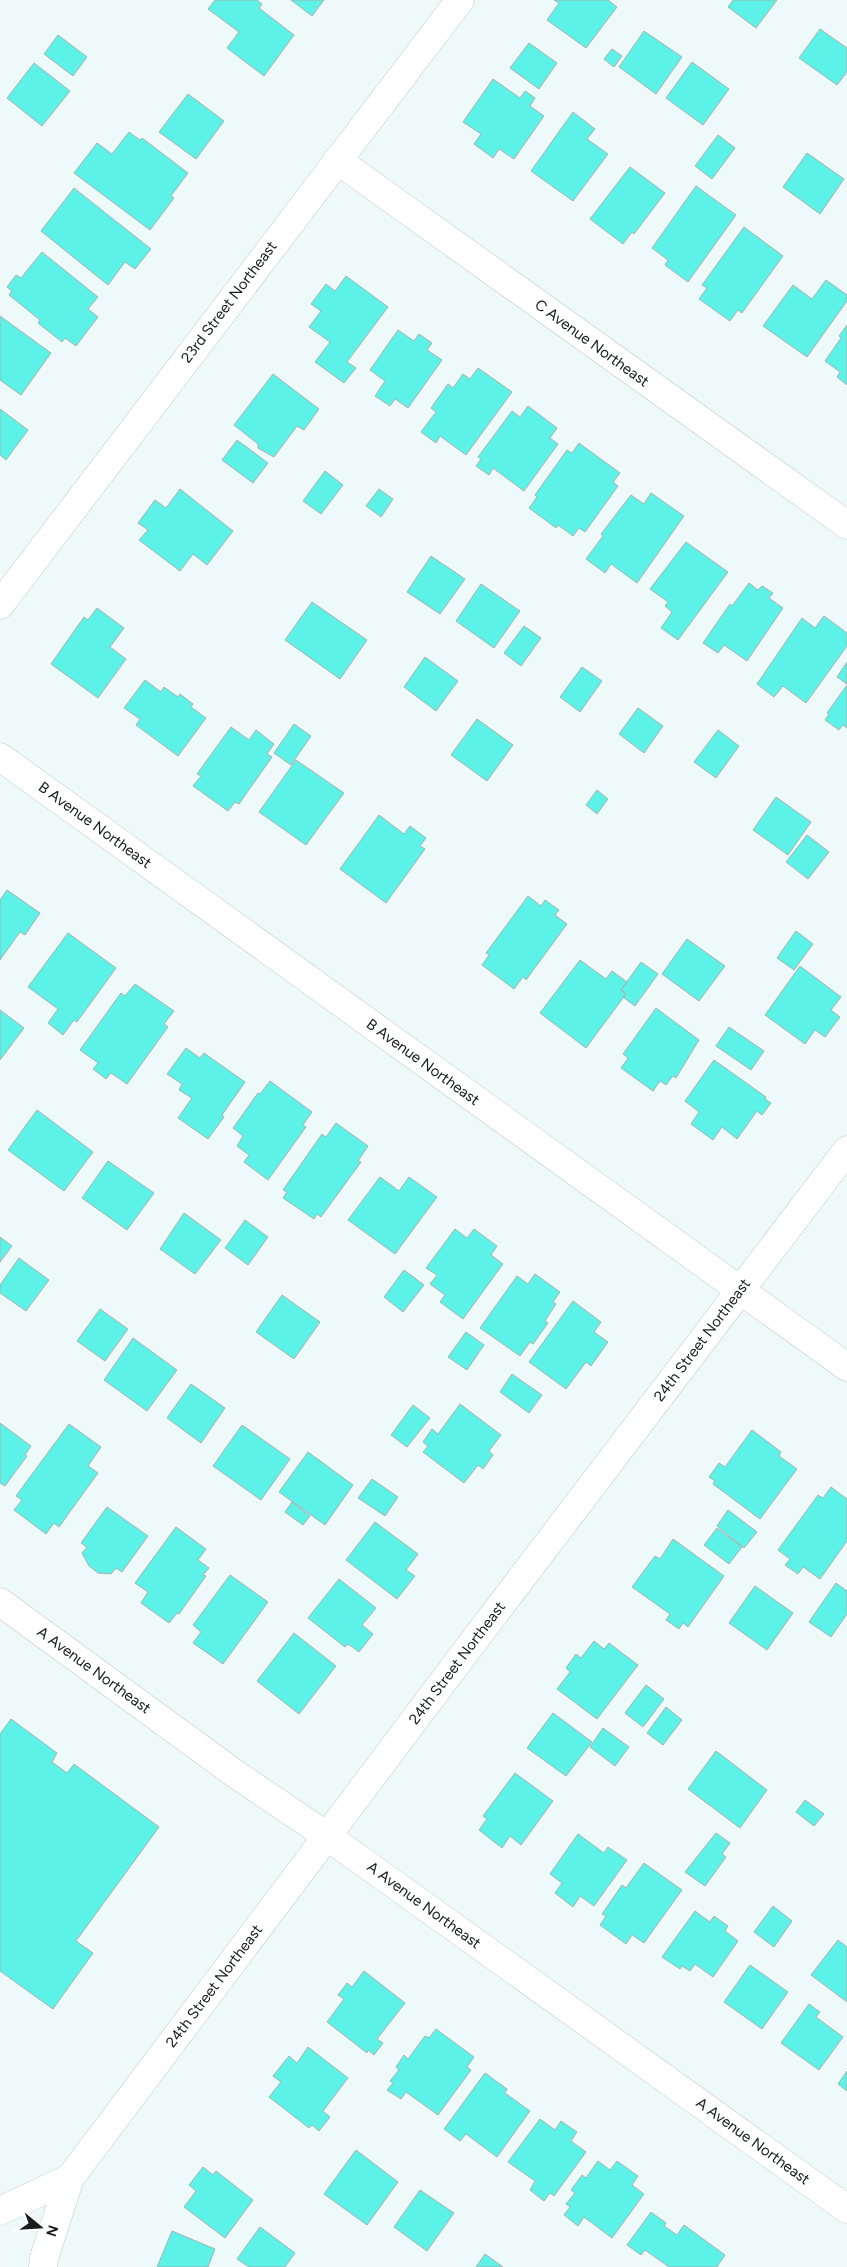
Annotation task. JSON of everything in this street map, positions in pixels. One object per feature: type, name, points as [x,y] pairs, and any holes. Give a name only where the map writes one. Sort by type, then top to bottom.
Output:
[{"type":"street","name":"23rd Street Northeast","points":[[0,605],[460,0]]},
{"type":"street","name":"C Avenue Northeast","points":[[337,160],[847,525]]},
{"type":"street","name":"B Avenue Northeast","points":[[0,757],[847,1367]]},
{"type":"street","name":"24th Street Northeast","points":[[43,2267],[44,2258],[70,2178],[847,1150]]},
{"type":"street","name":"A Avenue Northeast","points":[[0,1602],[234,1773],[328,1836],[847,2209]]},
{"type":"street","name":"24th Street Northeast","points":[[0,2211],[70,2178]]},
{"type":"building","points":[[215,0],[257,0],[262,4],[259,8],[294,35],[264,76],[227,48],[239,32],[208,9]]},
{"type":"building","points":[[291,0],[324,0],[312,16]]},
{"type":"building","points":[[554,0],[608,0],[617,7],[586,48],[547,20],[559,3]]},
{"type":"building","points":[[733,0],[777,0],[756,28],[728,7]]},
{"type":"building","points":[[820,29],[847,48],[847,72],[837,85],[799,58]]},
{"type":"building","points":[[644,31],[682,57],[656,94],[619,67]]},
{"type":"building","points":[[58,35],[87,57],[73,76],[44,54]]},
{"type":"building","points":[[529,43],[557,63],[539,89],[510,68]]},
{"type":"building","points":[[612,49],[622,56],[614,67],[604,59]]},
{"type":"building","points":[[692,62],[729,89],[703,125],[666,98]]},
{"type":"building","points":[[34,63],[70,91],[42,126],[7,98]]},
{"type":"building","points":[[493,79],[520,98],[525,91],[535,98],[530,106],[544,116],[514,159],[499,149],[493,158],[474,144],[481,134],[463,122]]},
{"type":"building","points":[[188,94],[224,121],[196,159],[159,132]]},
{"type":"building","points":[[573,112],[595,129],[587,139],[608,154],[573,201],[531,171]]},
{"type":"building","points":[[129,132],[140,140],[142,138],[188,173],[171,196],[174,198],[150,230],[74,173],[97,143],[112,154]]},
{"type":"building","points":[[718,135],[735,148],[712,179],[695,166]]},
{"type":"building","points":[[807,153],[844,179],[820,214],[783,187]]},
{"type":"building","points":[[630,167],[665,193],[634,234],[632,232],[623,244],[590,219]]},
{"type":"building","points":[[696,186],[736,215],[688,282],[665,265],[668,260],[652,248]]},
{"type":"building","points":[[74,188],[151,249],[135,269],[125,262],[108,285],[41,231]]},
{"type":"building","points":[[744,227],[783,256],[742,313],[738,310],[730,321],[699,299],[707,288],[702,285]]},
{"type":"building","points":[[42,252],[98,297],[88,309],[98,317],[76,346],[65,338],[62,342],[38,323],[40,320],[9,295],[12,291],[7,287],[16,275],[21,278]]},
{"type":"building","points":[[346,276],[388,307],[347,362],[356,368],[344,383],[315,362],[330,342],[309,327],[321,311],[311,304],[326,284],[335,291]]},
{"type":"building","points":[[826,280],[847,295],[847,301],[807,357],[763,326],[793,285],[812,299]]},
{"type":"building","points":[[0,316],[51,353],[21,395],[0,380]]},
{"type":"building","points":[[847,325],[847,385],[837,377],[840,372],[825,361],[841,338],[839,336]]},
{"type":"building","points":[[398,330],[414,341],[419,334],[432,343],[427,350],[442,360],[408,408],[395,399],[390,406],[375,396],[385,381],[370,370]]},
{"type":"building","points":[[478,368],[512,392],[466,455],[440,436],[436,443],[421,432],[436,412],[431,408],[448,384],[453,388],[463,374],[470,379]]},
{"type":"building","points":[[273,374],[319,409],[304,430],[297,426],[274,457],[258,448],[258,444],[234,425]]},
{"type":"building","points":[[528,406],[557,428],[550,438],[558,444],[524,491],[493,468],[489,475],[476,466],[481,459],[478,457],[512,411],[520,417]]},
{"type":"building","points":[[0,409],[28,430],[6,460],[0,455]]},
{"type":"building","points":[[237,440],[268,463],[253,483],[222,460]]},
{"type":"building","points":[[579,443],[620,473],[613,482],[618,486],[585,532],[579,528],[573,536],[558,525],[556,528],[529,508],[537,497],[535,495],[567,450],[572,453]]},
{"type":"building","points":[[325,471],[343,485],[321,514],[303,501]]},
{"type":"building","points":[[180,489],[233,531],[207,565],[193,554],[180,571],[139,540],[148,530],[138,523],[155,500],[166,508]]},
{"type":"building","points":[[379,489],[393,499],[381,517],[366,506]]},
{"type":"building","points":[[651,493],[684,516],[637,583],[611,564],[605,573],[586,559],[603,536],[601,534],[631,495],[644,504]]},
{"type":"building","points":[[686,542],[728,572],[678,640],[661,628],[672,612],[665,606],[668,602],[650,589]]},
{"type":"building","points":[[431,556],[465,579],[440,614],[407,592]]},
{"type":"building","points":[[749,583],[758,590],[762,586],[773,593],[769,598],[783,608],[747,661],[724,645],[718,653],[703,643],[730,604],[732,606]]},
{"type":"building","points":[[481,584],[520,611],[494,648],[456,621]]},
{"type":"building","points":[[312,602],[367,640],[340,679],[285,640]]},
{"type":"building","points":[[97,608],[124,628],[110,647],[126,659],[98,698],[51,664],[84,617],[88,620]]},
{"type":"building","points":[[824,616],[847,633],[847,646],[806,703],[783,686],[774,697],[757,684],[802,618],[815,628]]},
{"type":"building","points":[[524,626],[541,638],[521,666],[504,653]]},
{"type":"building","points":[[425,657],[458,681],[436,711],[404,687]]},
{"type":"building","points":[[847,662],[847,684],[837,677]]},
{"type":"building","points":[[582,667],[602,681],[580,712],[560,697]]},
{"type":"building","points":[[145,680],[161,692],[164,687],[178,697],[180,694],[193,704],[191,707],[206,718],[178,756],[136,725],[140,719],[124,708]]},
{"type":"building","points":[[847,685],[847,728],[843,725],[839,730],[825,720],[829,714],[827,713]]},
{"type":"building","points":[[638,708],[663,726],[644,753],[619,734]]},
{"type":"building","points":[[477,719],[513,745],[487,781],[451,755]]},
{"type":"building","points":[[294,724],[311,736],[291,765],[274,753]]},
{"type":"building","points":[[231,727],[249,740],[256,730],[274,744],[267,754],[272,757],[239,804],[235,802],[228,811],[193,786],[201,776],[197,774]]},
{"type":"building","points":[[718,730],[739,746],[716,778],[694,762]]},
{"type":"building","points":[[296,760],[344,793],[306,845],[259,812]]},
{"type":"building","points":[[597,790],[608,799],[597,814],[586,805]]},
{"type":"building","points":[[776,797],[811,822],[788,855],[753,830]]},
{"type":"building","points":[[379,815],[404,834],[410,826],[426,838],[420,846],[425,849],[386,903],[340,869]]},
{"type":"building","points":[[807,835],[829,852],[808,879],[786,862]]},
{"type":"building","points":[[7,890],[40,913],[25,935],[20,932],[0,960],[0,900]]},
{"type":"building","points":[[528,896],[541,906],[545,900],[559,910],[555,915],[567,924],[526,980],[523,977],[514,989],[482,965],[489,955],[486,953]]},
{"type":"building","points":[[796,931],[813,944],[794,970],[777,958]]},
{"type":"building","points":[[68,933],[116,968],[77,1022],[74,1020],[63,1035],[48,1023],[58,1009],[28,987]]},
{"type":"building","points":[[687,939],[725,966],[699,1001],[662,974]]},
{"type":"building","points":[[580,960],[606,979],[612,971],[627,982],[621,990],[626,994],[586,1048],[540,1013]]},
{"type":"building","points":[[641,962],[658,974],[635,1006],[623,997],[626,994],[621,990]]},
{"type":"building","points":[[800,966],[841,997],[831,1010],[840,1017],[825,1037],[815,1030],[805,1044],[765,1015]]},
{"type":"building","points":[[135,984],[174,1011],[164,1024],[168,1027],[127,1084],[111,1073],[106,1079],[93,1069],[98,1063],[80,1050],[121,993],[125,996]]},
{"type":"building","points":[[656,1008],[699,1040],[676,1078],[673,1076],[666,1085],[660,1081],[653,1091],[621,1068],[628,1058],[623,1054]]},
{"type":"building","points":[[0,1010],[24,1028],[0,1060]]},
{"type":"building","points":[[729,1027],[764,1051],[751,1070],[716,1046]]},
{"type":"building","points":[[186,1048],[200,1058],[204,1053],[245,1082],[208,1139],[178,1118],[192,1098],[179,1090],[182,1084],[167,1074]]},
{"type":"building","points":[[714,1060],[766,1097],[765,1099],[771,1103],[762,1115],[757,1111],[737,1139],[722,1127],[713,1140],[691,1124],[699,1112],[685,1101]]},
{"type":"building","points":[[270,1081],[312,1112],[303,1125],[306,1127],[268,1180],[244,1162],[249,1155],[237,1146],[243,1136],[233,1128],[258,1093],[260,1094]]},
{"type":"building","points":[[37,1110],[93,1152],[64,1191],[8,1150]]},
{"type":"building","points":[[336,1123],[368,1146],[358,1161],[361,1162],[321,1217],[317,1214],[314,1219],[283,1198],[287,1192],[283,1190],[322,1134],[326,1137]]},
{"type":"building","points":[[108,1161],[154,1193],[127,1230],[82,1198]]},
{"type":"building","points":[[380,1177],[399,1191],[409,1177],[437,1197],[395,1254],[348,1220]]},
{"type":"building","points":[[184,1213],[221,1240],[195,1274],[160,1249]]},
{"type":"building","points":[[245,1220],[268,1237],[248,1265],[225,1248]]},
{"type":"building","points":[[455,1229],[467,1238],[474,1229],[497,1246],[491,1255],[503,1264],[463,1319],[440,1302],[445,1295],[430,1284],[437,1275],[426,1268]]},
{"type":"building","points":[[0,1237],[12,1246],[0,1262]]},
{"type":"building","points":[[19,1258],[49,1280],[26,1311],[0,1293],[0,1285]]},
{"type":"building","points":[[404,1270],[424,1285],[403,1312],[384,1297]]},
{"type":"building","points":[[535,1274],[560,1292],[553,1302],[556,1304],[545,1321],[548,1323],[533,1344],[530,1342],[520,1356],[480,1328],[517,1276],[528,1284]]},
{"type":"building","points":[[282,1295],[320,1322],[294,1359],[256,1332]]},
{"type":"building","points":[[573,1301],[601,1322],[594,1332],[608,1342],[591,1366],[586,1362],[566,1389],[529,1362]]},
{"type":"building","points":[[100,1309],[128,1329],[105,1361],[77,1341]]},
{"type":"building","points":[[466,1332],[484,1345],[467,1370],[448,1357]]},
{"type":"building","points":[[133,1338],[177,1370],[147,1411],[104,1380]]},
{"type":"building","points":[[512,1374],[542,1395],[529,1413],[500,1392]]},
{"type":"building","points":[[191,1384],[225,1408],[201,1443],[167,1418]]},
{"type":"building","points":[[460,1404],[501,1435],[489,1451],[493,1455],[483,1469],[478,1465],[464,1483],[423,1452],[428,1446],[423,1442],[432,1429],[438,1434]]},
{"type":"building","points":[[413,1405],[430,1418],[407,1447],[391,1435]]},
{"type":"building","points":[[0,1423],[31,1446],[25,1455],[27,1456],[5,1486],[0,1483]]},
{"type":"building","points":[[69,1424],[101,1447],[88,1466],[98,1473],[59,1527],[54,1523],[46,1534],[14,1510],[22,1500],[16,1496]]},
{"type":"building","points":[[242,1425],[290,1459],[261,1500],[213,1466]]},
{"type":"building","points":[[752,1430],[781,1452],[779,1456],[797,1469],[760,1519],[713,1484],[715,1481],[709,1477],[719,1463],[725,1467]]},
{"type":"building","points":[[308,1452],[353,1485],[325,1525],[279,1492]]},
{"type":"building","points":[[372,1479],[398,1497],[385,1516],[358,1498]]},
{"type":"building","points":[[831,1487],[847,1499],[847,1541],[820,1579],[803,1567],[798,1574],[785,1565],[790,1559],[778,1550],[818,1495],[823,1498]]},
{"type":"building","points":[[292,1502],[310,1516],[303,1525],[285,1512]]},
{"type":"building","points":[[107,1507],[148,1536],[122,1572],[116,1568],[111,1574],[98,1573],[89,1566],[82,1553],[87,1547],[81,1543]]},
{"type":"building","points":[[728,1510],[757,1532],[744,1548],[717,1526]]},
{"type":"building","points":[[375,1522],[418,1554],[406,1570],[415,1576],[397,1599],[346,1560]]},
{"type":"building","points":[[176,1527],[206,1549],[198,1560],[209,1568],[203,1575],[206,1576],[179,1614],[177,1613],[169,1623],[141,1603],[148,1592],[135,1583]]},
{"type":"building","points":[[717,1528],[742,1547],[729,1564],[704,1545]]},
{"type":"building","points":[[673,1539],[724,1576],[688,1627],[683,1623],[679,1629],[666,1620],[670,1614],[632,1587],[655,1556],[660,1559]]},
{"type":"building","points":[[230,1575],[268,1602],[223,1664],[193,1643],[201,1632],[193,1625]]},
{"type":"building","points":[[339,1579],[376,1608],[362,1625],[373,1634],[359,1652],[348,1644],[345,1647],[308,1618]]},
{"type":"building","points":[[836,1583],[847,1591],[847,1614],[831,1637],[809,1622]]},
{"type":"building","points":[[755,1586],[793,1613],[767,1650],[729,1623]]},
{"type":"building","points":[[294,1633],[336,1666],[299,1714],[257,1681]]},
{"type":"building","points":[[594,1641],[604,1649],[609,1643],[638,1665],[597,1719],[557,1689],[570,1672],[566,1668],[576,1654],[581,1658]]},
{"type":"building","points":[[646,1685],[664,1699],[643,1727],[625,1713]]},
{"type":"building","points":[[666,1707],[682,1720],[663,1745],[647,1733]]},
{"type":"building","points":[[553,1713],[592,1742],[566,1776],[527,1748]]},
{"type":"building","points":[[11,1719],[57,1753],[52,1762],[67,1773],[74,1764],[159,1827],[76,1941],[93,1953],[53,2009],[0,1971],[0,1734]]},
{"type":"building","points":[[603,1728],[629,1747],[615,1766],[590,1747]]},
{"type":"building","points":[[716,1751],[767,1790],[740,1828],[688,1789]]},
{"type":"building","points":[[515,1773],[553,1801],[521,1845],[510,1836],[502,1848],[479,1830],[487,1819],[483,1816]]},
{"type":"building","points":[[805,1800],[824,1814],[814,1826],[796,1812]]},
{"type":"building","points":[[716,1833],[730,1843],[722,1854],[726,1857],[705,1886],[685,1872]]},
{"type":"building","points":[[578,1834],[604,1853],[608,1847],[627,1860],[594,1906],[580,1896],[573,1907],[555,1893],[562,1883],[550,1874]]},
{"type":"building","points":[[644,1863],[682,1890],[644,1943],[632,1935],[626,1944],[600,1925],[606,1916],[602,1914],[622,1885],[626,1888]]},
{"type":"building","points":[[773,1906],[792,1921],[774,1947],[754,1932]]},
{"type":"building","points":[[695,1911],[710,1922],[714,1916],[728,1926],[725,1931],[738,1941],[713,1977],[695,1964],[690,1971],[682,1966],[680,1969],[662,1957]]},
{"type":"building","points":[[838,1940],[847,1947],[847,2002],[811,1975]]},
{"type":"building","points":[[750,1965],[788,1992],[762,2029],[724,2002]]},
{"type":"building","points":[[364,1971],[405,2003],[377,2039],[383,2043],[374,2055],[368,2050],[367,2053],[327,2022],[344,1999],[338,1995],[347,1983],[352,1987]]},
{"type":"building","points":[[809,2004],[820,2012],[816,2017],[843,2037],[819,2070],[781,2043]]},
{"type":"building","points":[[436,2029],[474,2057],[467,2067],[471,2070],[438,2115],[406,2092],[401,2099],[387,2090],[393,2083],[390,2081],[399,2070],[396,2067],[404,2055],[408,2059],[425,2036],[429,2038]]},
{"type":"building","points":[[308,2047],[348,2078],[323,2111],[330,2117],[319,2131],[312,2125],[309,2128],[269,2097],[281,2082],[273,2076],[289,2056],[297,2063]]},
{"type":"building","points":[[847,2071],[847,2091],[838,2084]]},
{"type":"building","points":[[485,2073],[507,2089],[505,2093],[530,2111],[497,2157],[466,2134],[460,2141],[444,2129]]},
{"type":"building","points":[[540,2119],[555,2130],[561,2121],[577,2132],[571,2141],[586,2152],[554,2196],[550,2193],[544,2201],[530,2190],[535,2181],[508,2162]]},
{"type":"building","points":[[356,2150],[398,2182],[367,2225],[324,2194]]},
{"type":"building","points":[[598,2161],[610,2170],[617,2161],[638,2176],[632,2185],[644,2194],[612,2238],[584,2217],[578,2226],[564,2215],[570,2207],[566,2204],[575,2193],[571,2190],[582,2175],[586,2178]]},
{"type":"building","points":[[203,2167],[213,2175],[216,2171],[253,2200],[225,2238],[184,2207],[196,2191],[189,2185]]},
{"type":"building","points":[[420,2190],[454,2213],[427,2251],[394,2227]]},
{"type":"building","points":[[651,2212],[666,2223],[664,2226],[677,2235],[684,2225],[725,2255],[717,2267],[669,2267],[645,2250],[641,2255],[627,2245]]},
{"type":"building","points":[[260,2227],[295,2253],[285,2267],[249,2267],[237,2259]]},
{"type":"building","points":[[172,2231],[215,2249],[208,2267],[157,2267]]},
{"type":"building","points":[[485,2254],[503,2267],[476,2267]]}]
